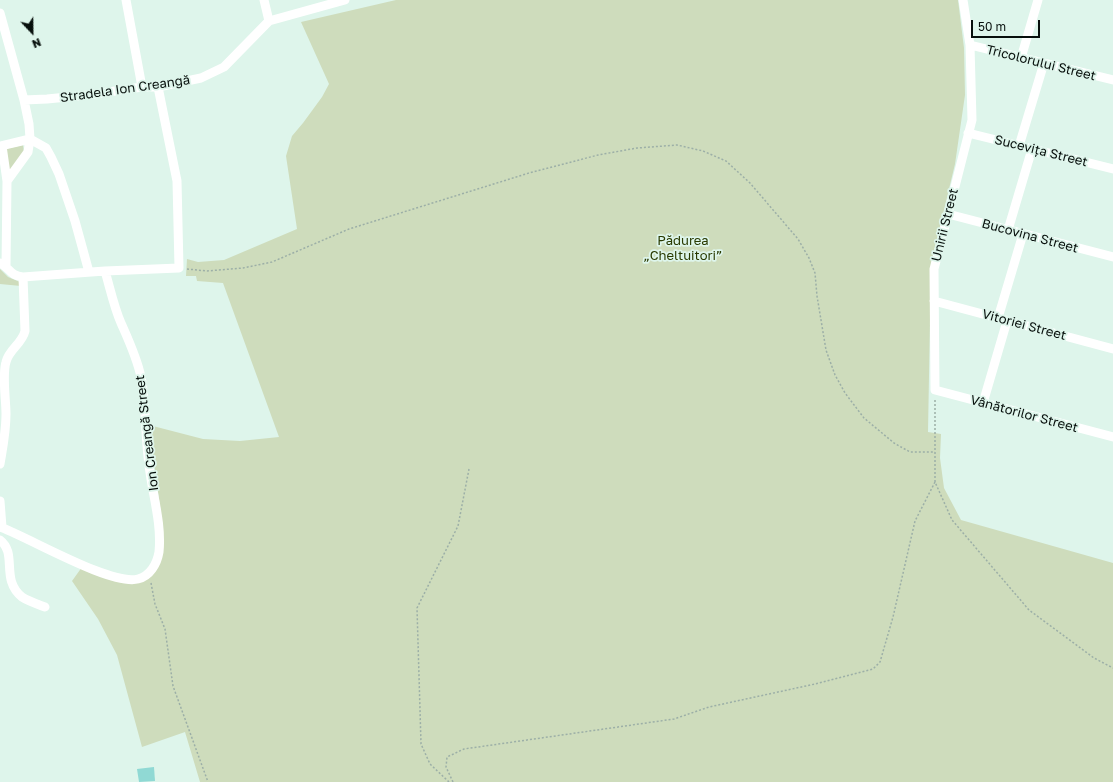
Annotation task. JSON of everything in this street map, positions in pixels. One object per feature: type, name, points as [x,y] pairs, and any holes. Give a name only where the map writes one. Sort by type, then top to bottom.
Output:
[{"type":"street","points":[[126,0],[142,87]]},
{"type":"street","points":[[264,0],[269,21],[345,0]]},
{"type":"street","name":"Unirii Street","points":[[935,390],[934,269],[972,120],[970,45],[963,0]]},
{"type":"street","points":[[1021,58],[1038,0]]},
{"type":"street","points":[[0,13],[24,100],[29,124],[30,139],[28,152],[7,181]]},
{"type":"street","name":"Stradela Ion Creangă","points":[[24,100],[81,96],[142,87],[158,87],[201,78],[224,67],[269,21]]},
{"type":"street","name":"Tricolorului Street","points":[[970,45],[1113,80]]},
{"type":"street","points":[[1020,146],[1044,63]]},
{"type":"street","points":[[89,272],[75,221],[59,174],[46,148],[30,139],[1,146],[7,181],[3,264],[10,272],[16,276],[23,277],[105,271],[179,268],[177,181],[158,87]]},
{"type":"street","name":"Sucevița Street","points":[[968,133],[1113,170]]},
{"type":"street","points":[[1008,230],[1032,149]]},
{"type":"street","name":"Bucovina Street","points":[[948,214],[1113,257]]},
{"type":"street","points":[[998,318],[1023,234]]},
{"type":"street","name":"Ion Creangă Street","points":[[105,271],[121,322],[137,360],[142,378],[149,464],[158,523],[159,542],[156,564],[149,573]]},
{"type":"street","points":[[0,464],[6,435],[4,368],[9,354],[23,338],[25,331],[23,277]]},
{"type":"street","name":"Vitoriei Street","points":[[934,301],[1113,349]]},
{"type":"street","points":[[983,403],[1007,321]]},
{"type":"street","name":"Vânătorilor Street","points":[[935,390],[1113,437]]},
{"type":"street","points":[[0,501],[1,527],[78,563],[106,574],[136,580],[149,573]]},
{"type":"street","points":[[0,540],[4,543],[8,552],[7,576],[11,586],[22,597],[45,607]]},
{"type":"path","points":[[179,268],[207,271],[243,268],[272,262],[349,229],[529,173],[598,155],[637,148],[676,145],[703,151],[726,161],[750,183],[798,239],[816,273],[817,296],[826,350],[835,375],[845,393],[864,418],[894,443],[910,452],[935,452]]},
{"type":"path","points":[[935,390],[935,482],[952,520],[1029,610],[1094,658],[1113,668]]},
{"type":"path","points":[[450,782],[430,764],[421,744],[417,608],[458,526],[469,469]]},
{"type":"path","points":[[453,782],[446,767],[447,757],[464,749],[674,719],[709,706],[816,684],[873,669],[880,662],[893,617],[916,521],[935,482]]},
{"type":"path","points":[[149,573],[155,604],[165,629],[173,686],[208,782]]},
{"type":"green space","name":"Pădurea „Cheltuitori”","points":[[396,0],[958,0],[964,48],[965,95],[955,164],[931,264],[928,432],[941,434],[940,458],[944,488],[961,520],[1113,563],[1113,782],[200,782],[185,732],[142,747],[117,655],[98,619],[72,581],[82,567],[127,583],[152,575],[161,514],[149,425],[203,439],[240,441],[279,437],[223,283],[197,281],[196,276],[186,276],[187,259],[198,262],[224,260],[297,229],[286,156],[292,136],[322,97],[329,84],[301,22]]},
{"type":"green space","points":[[23,145],[24,153],[9,172],[5,149]]},
{"type":"green space","points":[[0,269],[8,277],[20,282],[21,286],[0,284]]},
{"type":"building","points":[[154,767],[155,781],[139,782],[137,769]]}]
